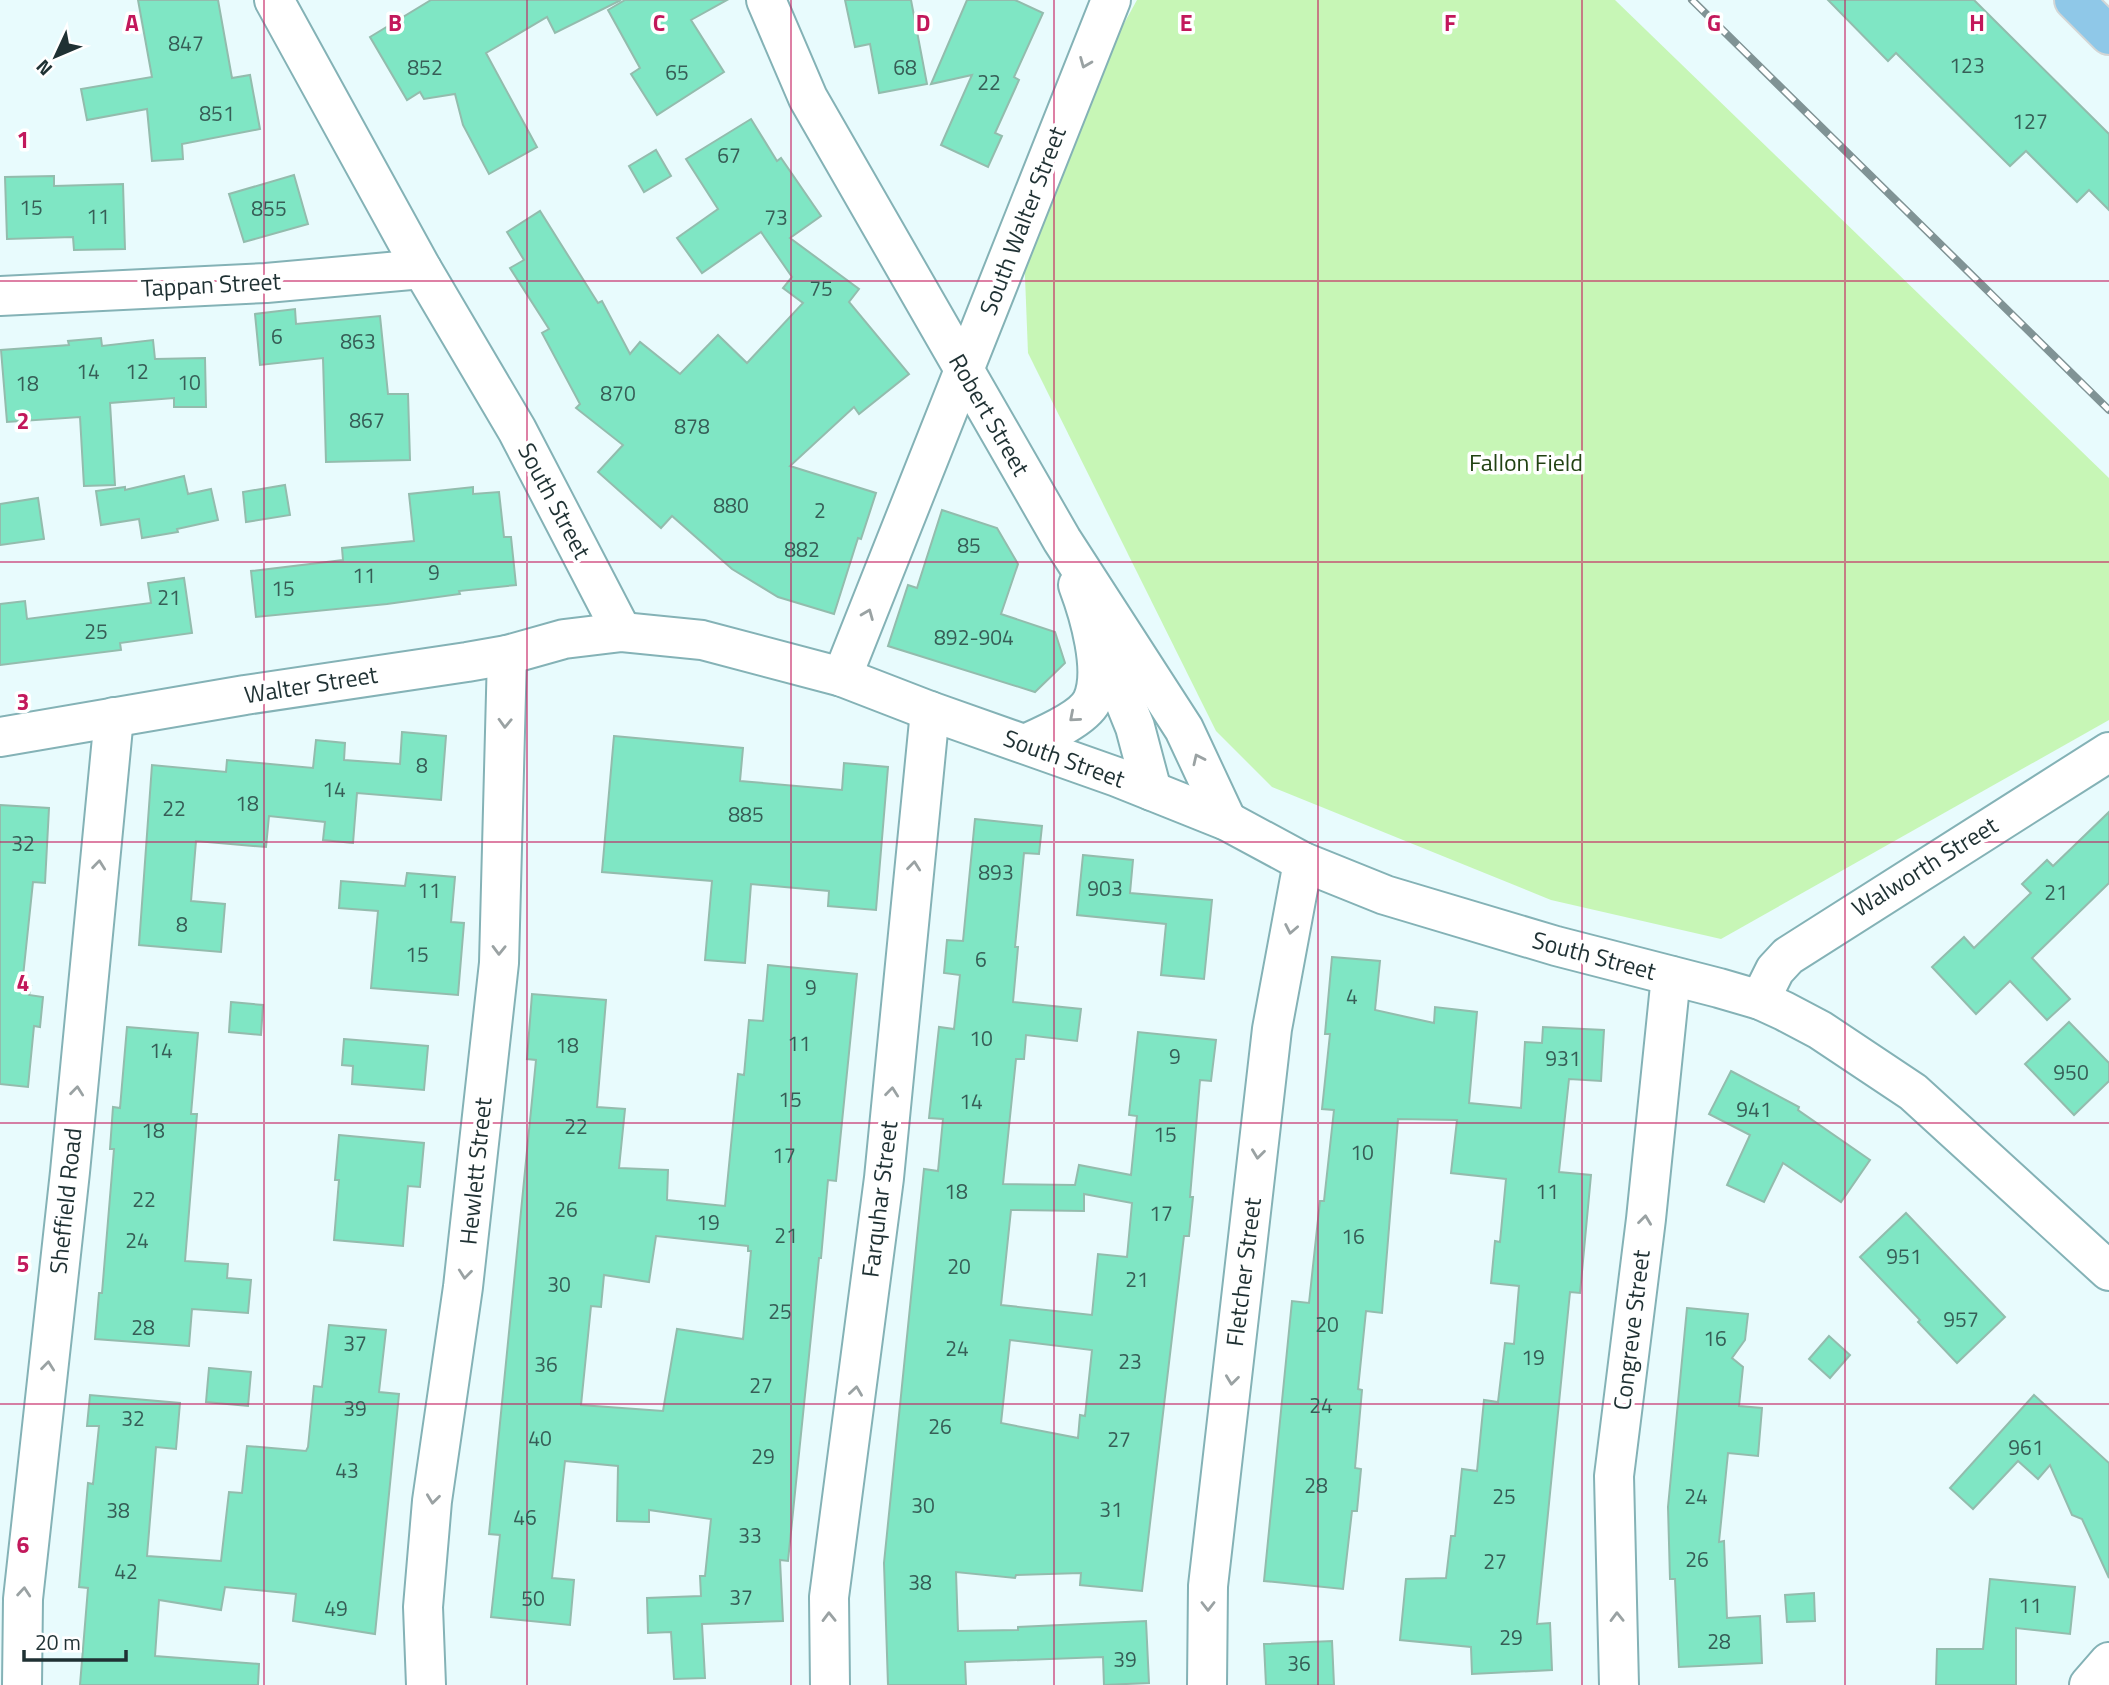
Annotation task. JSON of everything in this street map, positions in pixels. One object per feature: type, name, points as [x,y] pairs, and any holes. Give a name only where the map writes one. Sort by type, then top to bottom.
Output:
[{"type":"main road","points":[[2074,0],[2109,35]]},
{"type":"street","name":"South Street","points":[[274,0],[422,269],[517,430],[622,632],[702,640],[842,677],[1227,821],[1303,862],[1385,895],[1760,1000],[1820,1030],[1913,1092],[2109,1271]]},
{"type":"street","name":"Robert Street","points":[[765,0],[808,98],[1062,540],[1184,729],[1227,821]]},
{"type":"street","name":"South Walter Street","points":[[842,677],[1111,0]]},
{"type":"street","name":"Tappan Street","points":[[0,296],[266,283],[422,269]]},
{"type":"street","points":[[1062,540],[1135,727],[1152,791]]},
{"type":"street","points":[[1025,744],[1066,724],[1091,702],[1098,670],[1087,609]]},
{"type":"street","name":"Walter Street","points":[[0,737],[507,655],[564,639],[622,632]]},
{"type":"street","name":"Hewlett Street","points":[[426,1685],[424,1606],[432,1501],[463,1287],[499,963],[507,655]]},
{"type":"street","name":"Farquhar Street","points":[[830,1685],[829,1597],[884,1178],[930,711]]},
{"type":"street","name":"Sheffield Road","points":[[22,1685],[23,1599],[70,1172],[114,717]]},
{"type":"street","name":"Walworth Street","points":[[1760,1000],[1775,970],[1788,956],[2105,762]]},
{"type":"street","name":"Fletcher Street","points":[[1207,1685],[1208,1587],[1272,1029],[1303,862]]},
{"type":"street","name":"Congreve Street","points":[[1619,1685],[1614,1476],[1646,1219],[1671,976]]},
{"type":"street","points":[[2089,1685],[2109,1662]]},
{"type":"green space","name":"Fallon Field","points":[[1137,0],[1615,0],[2109,478],[2109,720],[1721,939],[1551,900],[1272,787],[1216,731],[1028,353],[1023,226],[1101,65]]},
{"type":"building","points":[[138,0],[218,0],[232,78],[250,75],[260,129],[182,144],[183,159],[152,161],[147,109],[87,120],[81,89],[152,77]]},
{"type":"building","points":[[431,0],[621,0],[555,33],[547,17],[486,53],[537,147],[489,174],[463,125],[455,94],[424,99],[420,92],[407,100],[370,37]]},
{"type":"building","points":[[625,0],[727,0],[691,20],[724,72],[657,115],[631,74],[640,68],[608,10]]},
{"type":"building","points":[[845,0],[911,0],[927,84],[879,93],[870,44],[855,47]]},
{"type":"building","points":[[967,0],[1015,0],[1043,13],[1014,77],[1019,80],[995,133],[1002,136],[988,167],[941,145],[972,75],[931,84]]},
{"type":"building","points":[[1828,0],[1974,0],[2109,134],[2109,210],[2089,190],[2077,202],[2026,151],[2010,166],[1896,53],[1888,61]]},
{"type":"building","points":[[751,119],[777,161],[781,158],[821,216],[790,238],[859,289],[849,302],[909,374],[859,414],[854,407],[790,466],[876,493],[861,539],[858,538],[834,614],[778,597],[732,569],[672,516],[661,528],[598,472],[623,445],[576,408],[580,404],[542,333],[549,329],[510,268],[524,260],[507,232],[540,211],[598,303],[602,301],[630,354],[640,342],[680,374],[718,335],[747,363],[803,303],[783,288],[792,277],[761,232],[702,273],[677,238],[718,209],[686,159]]},
{"type":"building","points":[[656,150],[671,176],[644,192],[629,166]]},
{"type":"building","points":[[294,175],[308,224],[244,242],[229,194]]},
{"type":"building","points":[[54,176],[54,186],[123,184],[125,249],[74,250],[73,237],[7,239],[5,177]]},
{"type":"building","points":[[295,309],[296,324],[380,316],[388,394],[408,394],[410,460],[326,462],[323,358],[260,365],[255,314]]},
{"type":"building","points":[[101,338],[102,346],[153,340],[155,359],[205,358],[206,407],[174,407],[174,398],[110,403],[115,485],[84,486],[80,417],[7,422],[1,350],[69,345],[68,341]]},
{"type":"building","points":[[184,476],[188,494],[211,489],[218,520],[177,529],[178,532],[142,538],[139,519],[101,525],[96,491],[125,487],[125,490]]},
{"type":"building","points":[[285,485],[290,515],[246,522],[243,492]]},
{"type":"building","points":[[473,487],[473,494],[499,492],[504,537],[511,537],[516,585],[459,591],[460,594],[387,604],[256,617],[251,571],[343,560],[342,548],[414,541],[409,494]]},
{"type":"building","points":[[38,498],[44,539],[0,545],[0,504]]},
{"type":"building","points":[[942,510],[997,528],[1018,564],[1001,614],[1055,632],[1065,663],[1035,692],[888,646],[908,585],[917,588]]},
{"type":"building","points":[[184,578],[192,633],[120,643],[121,650],[0,665],[0,604],[25,601],[27,619],[151,603],[148,583]]},
{"type":"building","points":[[402,732],[446,736],[441,800],[357,793],[353,843],[323,840],[325,822],[269,816],[266,847],[196,841],[191,901],[225,904],[221,952],[139,945],[152,765],[226,772],[227,760],[313,768],[316,740],[345,743],[344,760],[400,764]]},
{"type":"building","points":[[614,736],[743,748],[740,781],[842,790],[844,763],[888,767],[876,910],[828,906],[829,891],[751,884],[745,963],[705,960],[712,881],[602,872]]},
{"type":"building","points":[[0,805],[49,808],[45,883],[33,882],[22,986],[31,986],[29,995],[43,997],[40,1027],[34,1026],[28,1087],[0,1084]]},
{"type":"building","points":[[2109,812],[2109,883],[2032,958],[2070,999],[2047,1020],[2010,981],[1976,1014],[1932,967],[1964,937],[1974,948],[2031,893],[2022,884],[2047,860],[2053,866]]},
{"type":"building","points":[[975,819],[1042,826],[1039,854],[1024,853],[1013,1002],[1081,1009],[1077,1041],[1026,1035],[1024,1059],[1016,1059],[1003,1184],[1075,1185],[1079,1165],[1131,1175],[1137,1116],[1129,1115],[1138,1032],[1216,1040],[1211,1081],[1200,1080],[1189,1236],[1184,1236],[1142,1591],[1080,1585],[1081,1573],[1016,1575],[1015,1578],[956,1572],[958,1631],[1018,1630],[1018,1627],[1146,1621],[1149,1683],[1104,1685],[1103,1657],[965,1662],[966,1685],[888,1685],[884,1563],[924,1169],[938,1171],[943,1119],[929,1118],[939,1027],[954,1029],[960,975],[944,973],[947,940],[963,941]],"holes":[[[1084,1194],[1132,1203],[1127,1257],[1098,1254],[1092,1315],[1001,1305],[1011,1210],[1084,1211]],[[1010,1340],[1092,1350],[1085,1416],[1080,1415],[1078,1438],[1001,1423]]]},
{"type":"building","points":[[1083,855],[1133,860],[1130,893],[1212,900],[1204,979],[1161,975],[1166,924],[1077,915]]},
{"type":"building","points":[[407,873],[455,877],[451,922],[464,923],[458,995],[371,988],[378,911],[339,908],[341,881],[405,886]]},
{"type":"building","points":[[1332,957],[1380,961],[1375,1010],[1434,1023],[1435,1007],[1477,1012],[1469,1103],[1521,1108],[1525,1042],[1542,1043],[1543,1027],[1604,1030],[1601,1081],[1569,1079],[1559,1172],[1591,1175],[1580,1293],[1570,1292],[1537,1624],[1550,1623],[1552,1670],[1472,1674],[1471,1647],[1400,1640],[1406,1579],[1446,1578],[1451,1536],[1455,1536],[1462,1469],[1477,1471],[1484,1400],[1498,1402],[1505,1343],[1514,1344],[1519,1286],[1491,1283],[1495,1241],[1500,1242],[1506,1179],[1451,1173],[1457,1120],[1398,1119],[1382,1313],[1366,1311],[1358,1389],[1362,1390],[1355,1468],[1361,1469],[1357,1511],[1352,1511],[1343,1589],[1264,1581],[1292,1301],[1309,1303],[1320,1201],[1324,1201],[1334,1110],[1322,1109],[1330,1034],[1325,1034]]},
{"type":"building","points":[[768,965],[857,974],[836,1181],[828,1180],[788,1561],[780,1560],[783,1621],[702,1624],[705,1678],[674,1679],[671,1632],[648,1633],[647,1598],[701,1596],[700,1576],[705,1576],[711,1519],[649,1510],[649,1522],[617,1521],[618,1466],[565,1461],[552,1578],[574,1580],[570,1625],[491,1617],[500,1535],[489,1534],[536,1060],[527,1059],[532,994],[606,1000],[597,1107],[625,1109],[619,1168],[668,1170],[667,1200],[725,1206],[738,1074],[744,1075],[749,1020],[763,1021]],"holes":[[[656,1236],[748,1246],[748,1251],[751,1251],[743,1339],[677,1329],[663,1411],[581,1405],[591,1306],[601,1307],[604,1275],[649,1282]]]},
{"type":"building","points":[[231,1002],[263,1005],[261,1035],[229,1032]]},
{"type":"building","points":[[2069,1022],[2109,1063],[2109,1081],[2074,1115],[2025,1064]]},
{"type":"building","points":[[127,1027],[198,1033],[191,1114],[197,1114],[185,1261],[228,1264],[227,1278],[251,1280],[248,1313],[192,1309],[189,1346],[95,1339],[99,1293],[102,1293],[114,1149],[110,1149],[113,1107],[120,1108]]},
{"type":"building","points":[[344,1039],[428,1046],[424,1090],[352,1084],[353,1066],[342,1065]]},
{"type":"building","points":[[1731,1071],[1799,1107],[1798,1110],[1870,1160],[1841,1202],[1783,1163],[1764,1202],[1727,1185],[1750,1135],[1709,1114]]},
{"type":"building","points":[[339,1135],[424,1143],[420,1187],[408,1186],[403,1246],[334,1240],[339,1180],[335,1180]]},
{"type":"building","points":[[1906,1213],[2005,1317],[1957,1363],[1860,1257]]},
{"type":"building","points":[[1687,1308],[1748,1314],[1745,1340],[1732,1358],[1743,1367],[1739,1406],[1762,1408],[1758,1456],[1728,1453],[1719,1542],[1724,1541],[1727,1618],[1760,1616],[1762,1663],[1679,1667],[1675,1579],[1670,1579],[1668,1507]]},
{"type":"building","points":[[329,1325],[386,1330],[379,1392],[399,1394],[375,1634],[293,1621],[296,1594],[225,1587],[221,1610],[159,1600],[155,1656],[259,1664],[258,1685],[80,1685],[88,1588],[79,1587],[88,1483],[93,1484],[99,1426],[87,1426],[90,1395],[180,1403],[176,1449],[156,1447],[147,1556],[221,1561],[229,1492],[242,1493],[247,1446],[306,1451],[308,1447],[314,1386],[322,1387]]},
{"type":"building","points":[[1829,1336],[1850,1355],[1830,1378],[1809,1359]]},
{"type":"building","points":[[209,1368],[251,1372],[248,1406],[206,1402]]},
{"type":"building","points":[[2034,1395],[2109,1463],[2109,1578],[2082,1519],[2072,1515],[2050,1465],[2038,1479],[2018,1461],[1973,1509],[1950,1488]]},
{"type":"building","points":[[1990,1579],[2075,1587],[2070,1634],[2016,1628],[2016,1685],[1936,1685],[1937,1649],[1983,1649]]},
{"type":"building","points":[[1814,1593],[1815,1621],[1787,1622],[1785,1595]]},
{"type":"building","points":[[1332,1641],[1334,1685],[1266,1685],[1264,1644]]},
{"type":"railway","points":[[1692,0],[2109,410]]}]
